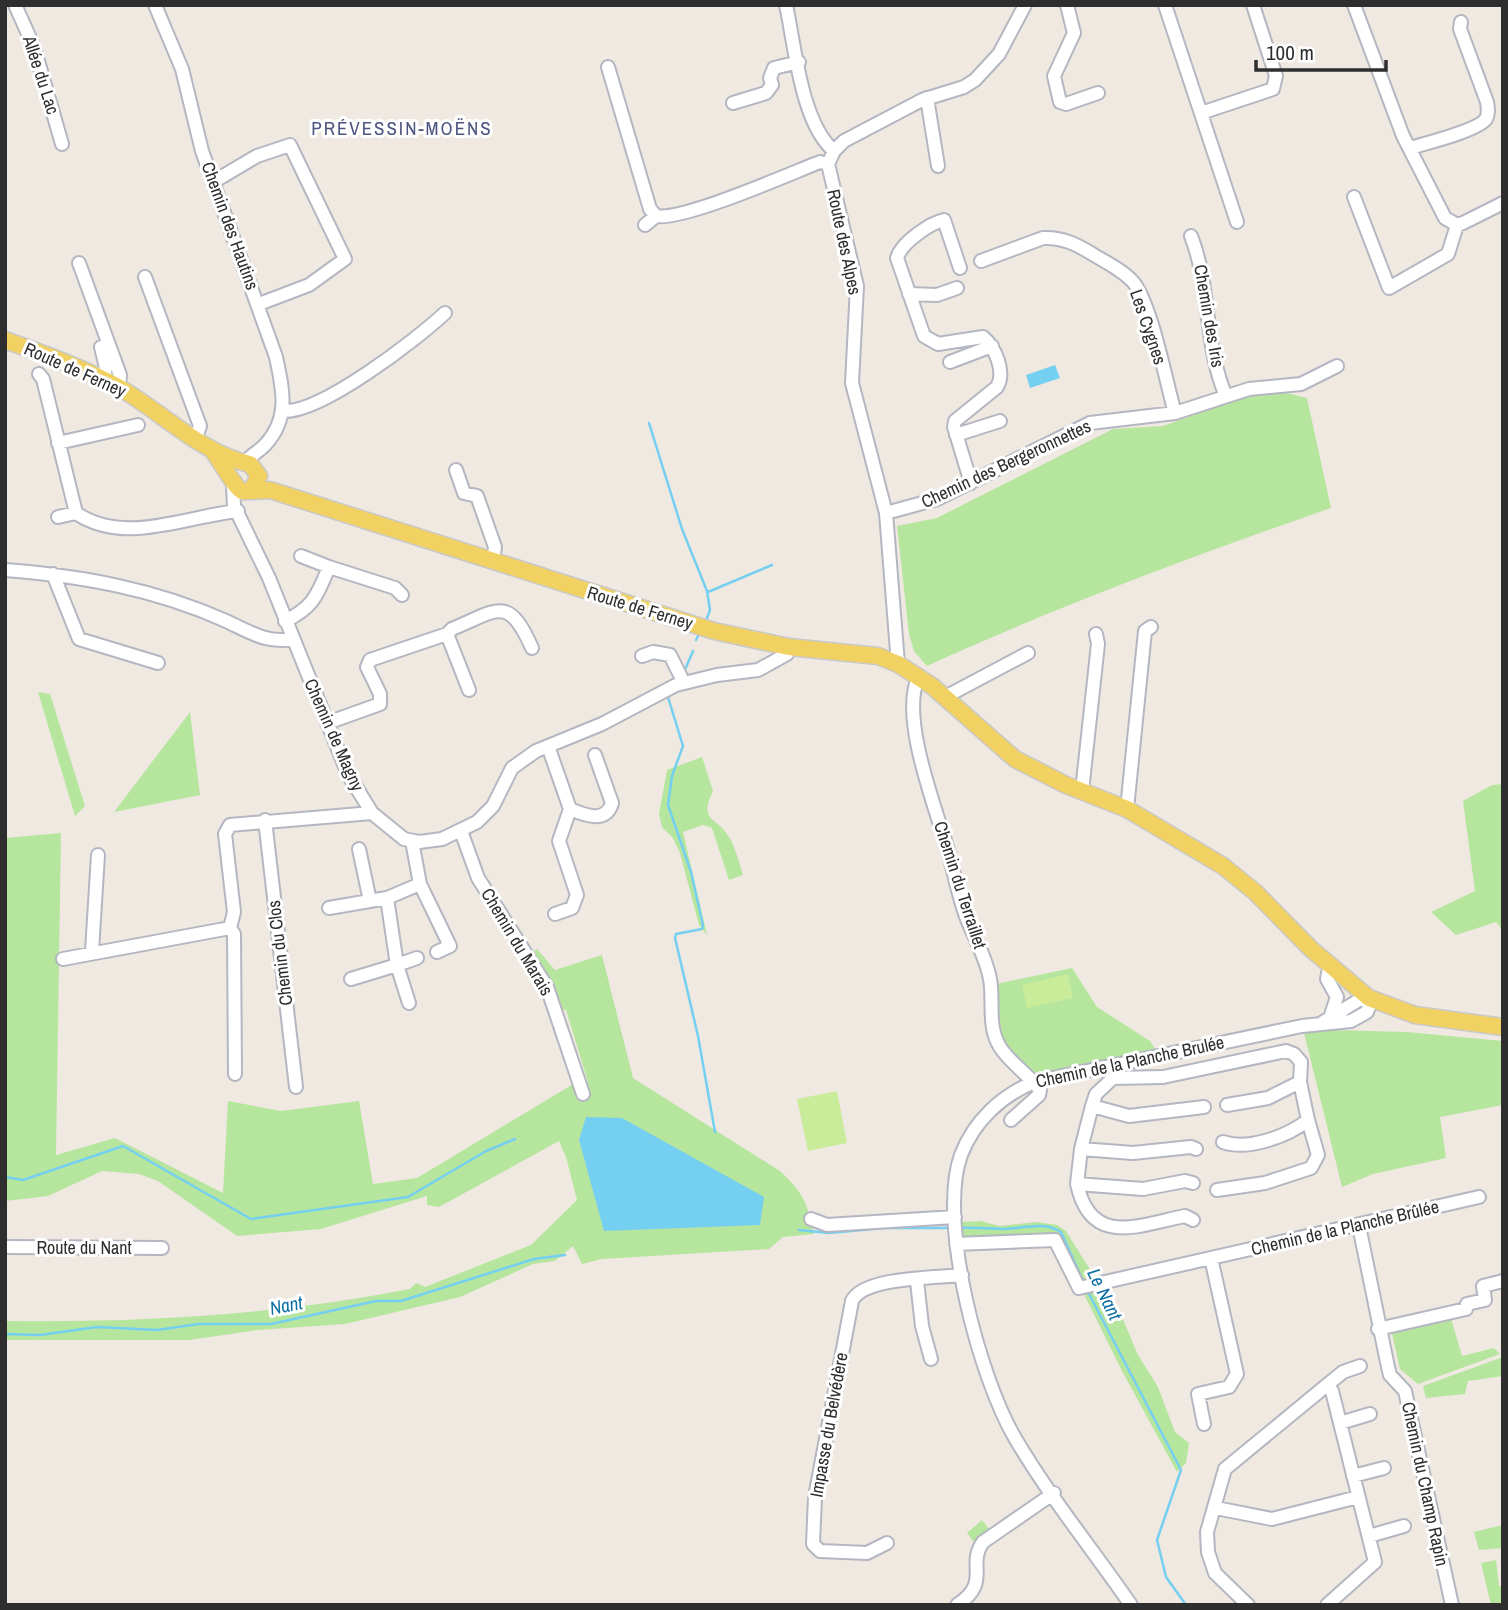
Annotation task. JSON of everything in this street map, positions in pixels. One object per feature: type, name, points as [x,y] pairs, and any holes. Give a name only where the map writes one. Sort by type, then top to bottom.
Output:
[{"type":"main road","name":"Route de Ferney","points":[[5,340],[119,388],[196,438],[248,479],[493,562],[714,631],[789,647],[866,654],[898,663],[919,676],[993,740],[1036,772],[1127,809],[1181,839],[1244,882],[1311,949]]},
{"type":"main road","points":[[1311,949],[1328,973],[1366,1002],[1418,1024],[1503,1033]]},
{"type":"main road","points":[[1311,949],[1366,1002],[1415,1015],[1503,1027]]},
{"type":"street","name":"Chemin des Hautins","points":[[155,5],[181,69],[213,182],[276,357],[284,411]]},
{"type":"street","points":[[786,5],[809,111],[827,145],[834,151],[844,141],[927,98],[964,87],[986,70],[1025,5]]},
{"type":"street","points":[[1067,5],[1074,33],[1054,76],[1060,102],[1066,104],[1098,93]]},
{"type":"street","points":[[1165,5],[1237,222]]},
{"type":"street","points":[[1202,113],[1273,89],[1276,76],[1253,5]]},
{"type":"street","points":[[1354,5],[1410,148],[1446,218],[1457,225]]},
{"type":"street","name":"Allée du Lac","points":[[14,8],[34,47],[62,144]]},
{"type":"street","points":[[1410,148],[1473,127],[1485,120],[1487,102],[1460,29],[1461,22]]},
{"type":"street","points":[[733,103],[766,93],[772,85],[770,78],[774,68],[799,62]]},
{"type":"street","points":[[608,67],[650,209],[656,216],[665,218],[715,203],[820,162],[828,164]]},
{"type":"street","points":[[927,98],[938,166]]},
{"type":"street","points":[[213,182],[257,156],[290,145],[345,259],[309,285],[259,304]]},
{"type":"street","name":"Route des Alpes","points":[[834,151],[828,164],[857,286],[852,383],[886,513],[898,663]]},
{"type":"street","points":[[1354,197],[1389,288],[1448,254],[1457,225],[1503,202]]},
{"type":"street","points":[[645,225],[656,216]]},
{"type":"street","points":[[960,268],[944,220],[935,222],[899,253],[897,258],[924,336],[930,341],[947,343],[977,335],[992,346],[1002,380],[955,421],[971,482]]},
{"type":"street","name":"Chemin des Iris","points":[[1191,236],[1201,266],[1216,359],[1226,396]]},
{"type":"street","name":"Les Cygnes","points":[[981,261],[1043,238],[1054,237],[1079,245],[1125,275],[1141,297],[1175,413]]},
{"type":"street","points":[[103,379],[105,359],[77,267],[120,375],[119,388]]},
{"type":"street","points":[[145,277],[200,426],[196,438]]},
{"type":"street","points":[[909,294],[937,295],[957,288]]},
{"type":"street","points":[[248,479],[284,411],[309,407],[418,338],[445,313]]},
{"type":"street","points":[[950,362],[992,346]]},
{"type":"street","name":"Chemin des Bergeronnettes","points":[[886,513],[937,499],[1090,424],[1175,413],[1249,388],[1290,386],[1320,377],[1337,366]]},
{"type":"street","points":[[39,374],[43,379],[76,513]]},
{"type":"street","points":[[957,435],[1000,421]]},
{"type":"street","points":[[58,443],[138,425]]},
{"type":"street","points":[[456,470],[464,493],[478,496],[495,547],[493,562]]},
{"type":"street","name":"Chemin de Magny","points":[[248,479],[233,501],[353,784],[372,813],[398,835],[412,841]]},
{"type":"street","points":[[58,517],[76,513],[110,525],[158,527],[239,511]]},
{"type":"street","points":[[301,556],[395,588],[402,595]]},
{"type":"street","points":[[285,621],[305,612],[313,603],[329,567]]},
{"type":"street","points":[[5,570],[53,574],[140,588],[223,619],[258,636],[276,641],[292,639]]},
{"type":"street","points":[[53,574],[79,639],[158,663]]},
{"type":"street","points":[[327,723],[380,704],[380,694],[367,667],[370,660],[447,634],[452,629],[504,610],[520,621],[532,648]]},
{"type":"street","points":[[1127,809],[1145,631],[1151,626]]},
{"type":"street","points":[[447,634],[469,690]]},
{"type":"street","points":[[1085,792],[1098,644],[1096,634]]},
{"type":"street","points":[[437,952],[450,946],[420,884],[412,841],[442,839],[461,831],[490,810],[518,762],[548,746],[602,724],[684,682],[758,670],[776,663],[787,654],[789,647]]},
{"type":"street","points":[[642,656],[653,652],[670,655],[684,682]]},
{"type":"street","points":[[945,697],[1028,653]]},
{"type":"street","points":[[1085,792],[1101,664]]},
{"type":"street","name":"Chemin du Terraillet","points":[[919,676],[913,698],[925,776],[967,919],[982,950],[991,982],[989,997],[996,1037],[1005,1053],[1034,1082]]},
{"type":"street","points":[[548,746],[570,809],[559,841],[577,895],[572,908],[555,914]]},
{"type":"street","points":[[570,809],[591,817],[601,816],[610,809],[612,803],[595,755]]},
{"type":"street","points":[[230,928],[234,912],[225,848],[226,828],[238,823],[265,820],[313,820],[372,813]]},
{"type":"street","name":"Chemin du Clos","points":[[265,820],[296,1087]]},
{"type":"street","name":"Chemin du Marais","points":[[461,831],[478,878],[547,987],[569,1044],[583,1094]]},
{"type":"street","points":[[359,849],[370,901]]},
{"type":"street","points":[[92,951],[98,855]]},
{"type":"street","points":[[329,908],[387,898],[420,884]]},
{"type":"street","points":[[387,898],[397,965],[409,1003]]},
{"type":"street","points":[[63,959],[92,951],[230,928]]},
{"type":"street","points":[[230,928],[234,933],[235,1074]]},
{"type":"street","points":[[351,979],[417,958]]},
{"type":"street","points":[[1326,1020],[1337,997],[1328,979],[1328,973]]},
{"type":"street","name":"Chemin de la Planche Brulée","points":[[1131,1605],[1016,1439],[997,1401],[981,1354],[962,1275],[956,1229],[956,1175],[961,1154],[973,1132],[1004,1097],[1034,1082],[1326,1020],[1366,1002]]},
{"type":"street","points":[[1203,1046],[1208,1067]]},
{"type":"street","points":[[1193,1220],[1185,1216],[1122,1228],[1106,1226],[1088,1214],[1077,1184],[1081,1149],[1096,1094],[1113,1078],[1163,1077],[1286,1051],[1294,1054],[1301,1062],[1300,1082],[1318,1155],[1311,1168],[1265,1183],[1217,1190]]},
{"type":"street","points":[[1011,1120],[1039,1095],[1040,1090],[1034,1082]]},
{"type":"street","points":[[1227,1105],[1268,1098],[1300,1082]]},
{"type":"street","points":[[1092,1106],[1129,1116],[1204,1107]]},
{"type":"street","points":[[1223,1142],[1230,1145],[1272,1138],[1289,1132],[1308,1119]]},
{"type":"street","points":[[1081,1149],[1133,1153],[1191,1147],[1196,1149]]},
{"type":"street","points":[[1077,1184],[1143,1189],[1185,1181],[1192,1183]]},
{"type":"street","name":"Chemin de la Planche Brûlée","points":[[956,1229],[1055,1240],[1079,1288],[1479,1197]]},
{"type":"street","points":[[811,1219],[827,1225],[956,1229]]},
{"type":"street","name":"Chemin du Champ Rapin","points":[[1359,1226],[1378,1329],[1390,1375],[1405,1391],[1452,1605]]},
{"type":"street","name":"Route du Nant","points":[[5,1247],[162,1248]]},
{"type":"street","points":[[1204,1424],[1198,1394],[1229,1387],[1237,1374],[1211,1258]]},
{"type":"street","name":"Impasse du Belvédère","points":[[887,1544],[867,1553],[820,1551],[813,1544],[815,1497],[848,1316],[855,1293],[872,1284],[962,1275]]},
{"type":"street","points":[[917,1280],[922,1326],[931,1359]]},
{"type":"street","points":[[1378,1329],[1466,1309],[1467,1304],[1485,1300],[1483,1286],[1503,1281]]},
{"type":"street","points":[[1248,1605],[1215,1573],[1210,1561],[1207,1532],[1225,1469],[1343,1372],[1360,1366]]},
{"type":"street","points":[[1327,1385],[1340,1423],[1376,1562],[1327,1605]]},
{"type":"street","points":[[1340,1423],[1370,1414]]},
{"type":"street","points":[[1353,1476],[1384,1468]]},
{"type":"street","points":[[957,1605],[971,1595],[976,1587],[979,1553],[983,1542],[1054,1493]]},
{"type":"street","points":[[1216,1508],[1272,1519],[1358,1497]]},
{"type":"street","points":[[1369,1536],[1404,1526]]},
{"type":"green space","points":[[1287,393],[1307,398],[1331,508],[1127,582],[927,666],[914,651],[909,634],[897,526],[937,518],[1113,429],[1163,426],[1245,397]]},
{"type":"green space","points":[[38,692],[50,694],[85,806],[75,816]]},
{"type":"green space","points":[[190,712],[200,795],[114,812]]},
{"type":"green space","points":[[702,757],[713,791],[707,808],[708,814],[731,841],[743,875],[729,880],[712,828],[703,825],[683,832],[707,935],[699,925],[680,853],[673,838],[662,827],[659,814],[667,770]]},
{"type":"green space","points":[[1503,784],[1503,931],[1496,922],[1456,935],[1431,912],[1475,891],[1463,801],[1492,785]]},
{"type":"green space","points":[[61,833],[56,1155],[115,1138],[223,1193],[228,1101],[281,1111],[359,1101],[373,1184],[417,1178],[575,1083],[588,1082],[566,1010],[549,1010],[538,986],[519,961],[537,949],[555,970],[602,955],[633,1078],[780,1171],[803,1199],[814,1234],[783,1237],[769,1249],[602,1259],[582,1264],[573,1246],[555,1261],[533,1264],[460,1297],[345,1324],[258,1330],[189,1340],[5,1340],[5,1321],[208,1316],[360,1298],[410,1289],[416,1283],[425,1287],[531,1245],[577,1200],[559,1141],[439,1207],[427,1205],[427,1196],[321,1229],[237,1236],[158,1181],[139,1174],[102,1171],[48,1196],[5,1201],[5,838]]},
{"type":"green space","points":[[1072,968],[1097,1007],[1150,1041],[1159,1055],[1049,1071],[1041,1076],[1015,1057],[1008,1048],[1001,1027],[996,984]]},
{"type":"green space","points":[[1068,974],[1073,998],[1027,1008],[1022,985]]},
{"type":"green space","points":[[1331,1030],[1407,1032],[1503,1041],[1503,1105],[1440,1117],[1446,1158],[1373,1174],[1342,1187],[1304,1033]]},
{"type":"green space","points":[[837,1091],[847,1143],[808,1151],[797,1099]]},
{"type":"green space","points":[[981,1221],[999,1226],[1037,1222],[1057,1225],[1066,1231],[1089,1268],[1100,1276],[1138,1355],[1158,1387],[1175,1432],[1189,1443],[1186,1463],[1177,1472],[1121,1369],[1072,1270],[1046,1236],[962,1236],[960,1222]]},
{"type":"green space","points":[[1450,1315],[1462,1356],[1494,1348],[1500,1354],[1418,1384],[1400,1369],[1391,1329]]},
{"type":"green space","points":[[1503,1357],[1503,1376],[1468,1381],[1465,1394],[1426,1398],[1423,1386]]},
{"type":"green space","points":[[982,1520],[989,1529],[974,1542],[967,1533]]},
{"type":"green space","points":[[1503,1525],[1503,1548],[1479,1550],[1474,1532]]},
{"type":"green space","points":[[1496,1560],[1499,1586],[1503,1586],[1503,1605],[1491,1605],[1481,1563]]},
{"type":"water","points":[[1055,365],[1060,378],[1030,388],[1026,375]]},
{"type":"water","points":[[586,1117],[622,1118],[764,1197],[760,1225],[604,1231],[579,1140]]},
{"type":"waterway","points":[[649,423],[682,529],[707,591],[710,610],[707,618]]},
{"type":"waterway","points":[[708,592],[772,565]]},
{"type":"waterway","points":[[696,640],[698,636]]},
{"type":"waterway","points":[[684,672],[693,651]]},
{"type":"waterway","points":[[667,694],[683,746],[672,776],[668,805],[691,872],[703,925],[702,929],[676,934],[675,938],[698,1036],[715,1132]]},
{"type":"waterway","name":"Nant","points":[[5,1177],[23,1180],[123,1146],[251,1219],[408,1197],[486,1151],[515,1139]]},
{"type":"waterway","name":"Le Nant","points":[[959,1228],[1005,1229],[1041,1226],[1055,1229],[1061,1232],[1083,1281]]},
{"type":"waterway","name":"Le Nant","points":[[799,1230],[829,1233],[885,1228],[952,1228]]},
{"type":"waterway","name":"Nant","points":[[5,1334],[40,1335],[97,1327],[157,1330],[199,1324],[271,1324],[376,1301],[401,1301],[534,1259],[565,1255]]},
{"type":"waterway","name":"Le Nant","points":[[1087,1290],[1181,1470],[1157,1540],[1166,1577],[1186,1605]]},
{"type":"district","name":"PRÉVESSIN-MOËNS","points":[[402,128]]}]
